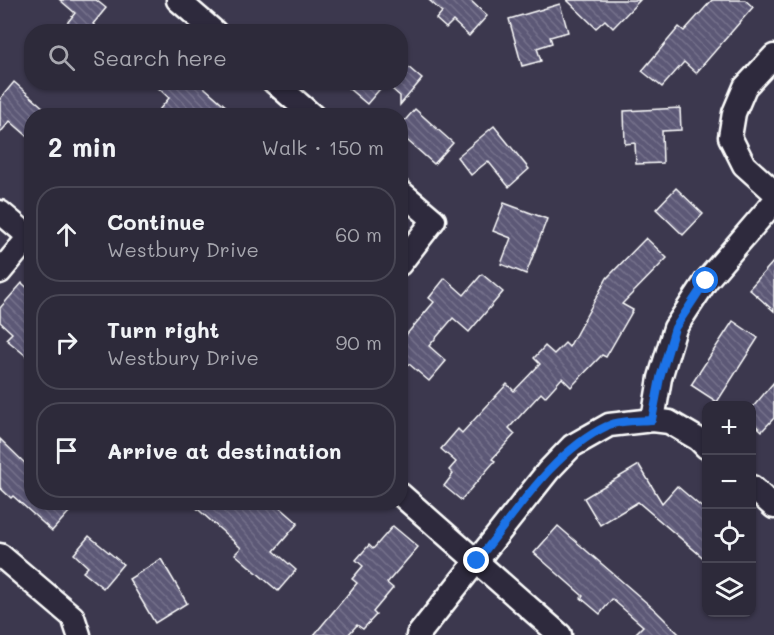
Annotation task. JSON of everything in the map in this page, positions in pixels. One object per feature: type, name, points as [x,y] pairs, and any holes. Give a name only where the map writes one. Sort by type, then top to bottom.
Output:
[{"type":"street","points":[[178,0],[206,24]]},
{"type":"street","points":[[774,56],[745,87],[734,113],[730,137],[744,165],[774,192]]},
{"type":"street","points":[[283,90],[304,108]]},
{"type":"street","points":[[408,198],[434,220],[408,254]]},
{"type":"street","points":[[652,420],[660,378],[675,328],[706,281],[774,202]]},
{"type":"street","points":[[0,212],[24,233]]},
{"type":"street","points":[[0,272],[24,245]]},
{"type":"street","points":[[418,635],[548,471],[572,446],[609,425],[652,420],[669,422],[702,443]]},
{"type":"street","points":[[756,491],[774,507]]},
{"type":"street","points":[[408,501],[560,635]]},
{"type":"street","points":[[0,555],[73,617],[79,635]]},
{"type":"building","points":[[60,0],[96,0],[106,8],[93,24],[66,24],[75,13]]},
{"type":"building","points":[[429,0],[470,0],[487,16],[469,36],[453,21],[446,28],[436,19],[442,12]]},
{"type":"building","points":[[567,0],[640,0],[613,28],[605,20],[596,28]]},
{"type":"building","points":[[712,0],[745,0],[753,7],[696,73],[684,62],[662,87],[642,71],[679,27],[684,31]]},
{"type":"building","points":[[560,4],[568,32],[550,37],[552,43],[537,48],[541,61],[522,66],[509,19]]},
{"type":"building","points":[[408,67],[422,79],[400,105],[400,96],[393,90],[408,90]]},
{"type":"building","points":[[14,82],[44,108],[24,108],[24,133],[10,121],[0,133],[0,99]]},
{"type":"building","points":[[160,90],[207,90],[228,108],[161,108],[169,98]]},
{"type":"building","points":[[350,90],[379,90],[367,104]]},
{"type":"building","points":[[680,108],[681,130],[662,131],[663,163],[636,164],[635,143],[625,144],[624,111]]},
{"type":"building","points":[[415,109],[453,143],[434,164],[408,141],[408,117]]},
{"type":"building","points":[[494,126],[529,169],[509,187],[488,161],[471,175],[457,157]]},
{"type":"building","points":[[676,188],[703,214],[683,235],[656,209]]},
{"type":"building","points":[[504,203],[547,219],[526,274],[501,264],[511,238],[493,231]]},
{"type":"building","points":[[646,238],[667,258],[622,304],[633,310],[606,357],[602,355],[571,387],[562,378],[545,397],[541,393],[509,428],[515,434],[492,459],[495,461],[461,500],[444,486],[453,474],[449,470],[456,462],[441,449],[458,429],[462,433],[507,384],[514,391],[540,364],[534,358],[545,346],[554,354],[565,343],[569,347],[607,278]]},
{"type":"building","points":[[774,261],[774,311],[749,289]]},
{"type":"building","points":[[482,274],[503,292],[469,332],[453,318],[429,346],[446,361],[429,381],[408,365],[408,333],[434,302],[429,298],[445,278],[464,295]]},
{"type":"building","points":[[22,283],[24,285],[24,354],[6,339],[12,333],[0,322],[0,308]]},
{"type":"building","points":[[733,321],[758,338],[718,401],[691,385]]},
{"type":"building","points":[[774,382],[774,418],[762,431],[756,426],[756,403]]},
{"type":"building","points":[[0,439],[24,462],[24,506],[0,488]]},
{"type":"building","points":[[639,465],[662,503],[677,486],[702,508],[702,557],[638,502],[600,525],[584,498]]},
{"type":"building","points":[[29,510],[71,510],[52,531]]},
{"type":"building","points":[[199,510],[283,510],[298,523],[274,551],[296,570],[278,591],[235,554],[241,548]]},
{"type":"building","points":[[393,526],[418,547],[387,583],[393,588],[373,612],[376,615],[363,629],[357,625],[348,635],[314,635],[357,583],[352,579],[363,566],[356,560],[369,545],[373,549]]},
{"type":"building","points":[[558,526],[655,610],[680,635],[634,635],[643,626],[612,599],[600,614],[581,598],[583,596],[534,553]]},
{"type":"building","points":[[89,536],[123,564],[103,588],[83,572],[88,567],[74,554]]},
{"type":"building","points":[[161,559],[187,603],[155,623],[129,579]]},
{"type":"route","points":[[477,561],[548,471],[572,446],[609,425],[652,420],[660,378],[675,328],[706,281]]}]
